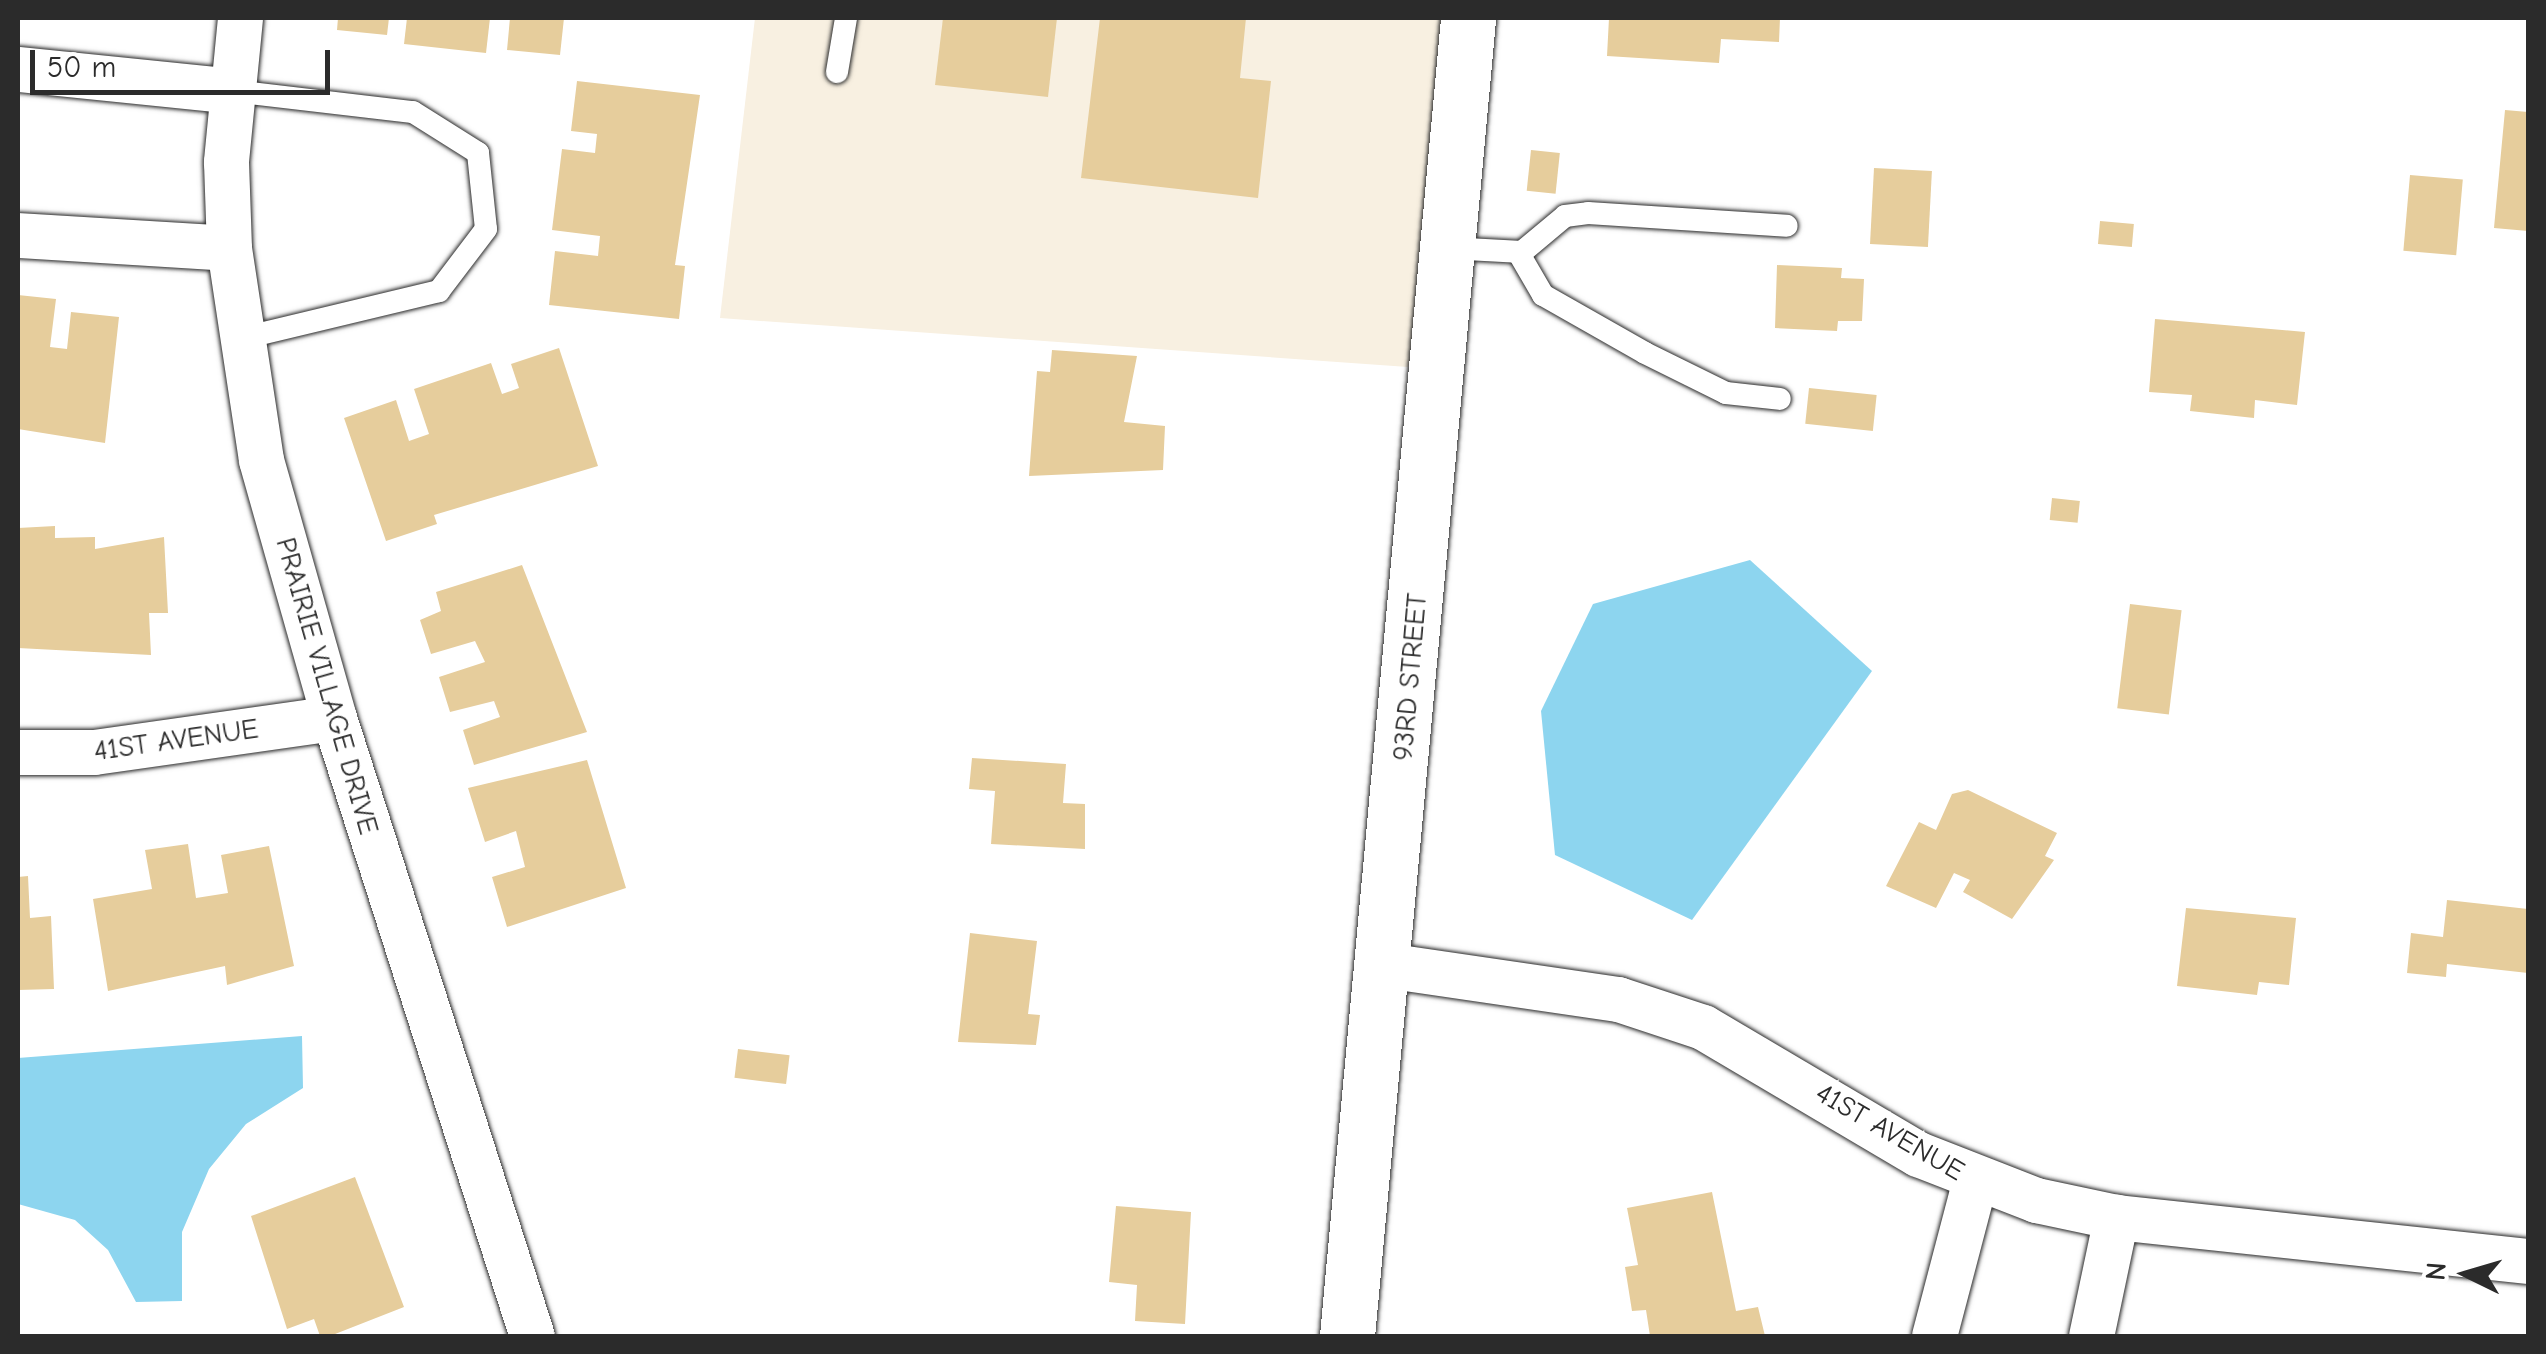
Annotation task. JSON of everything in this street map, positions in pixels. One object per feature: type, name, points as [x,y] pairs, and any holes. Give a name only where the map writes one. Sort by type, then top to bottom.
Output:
[{"type":"street","name":"PRAIRIE VILLAGE DRIVE","points":[[240,18],[233,91],[229,248],[262,460],[334,718],[532,1336]]},
{"type":"street","name":"93RD STREET","points":[[1347,1336],[1385,964],[1468,18]]},
{"type":"street","points":[[18,69],[233,91]]},
{"type":"street","points":[[18,235],[229,248]]},
{"type":"street","name":"41ST AVENUE","points":[[18,752],[94,752],[334,718]]},
{"type":"street","name":"41ST AVENUE","points":[[1385,964],[1618,999],[1703,1027],[1975,1180],[2116,1217],[2528,1261]]},
{"type":"street","points":[[1934,1336],[1975,1180]]},
{"type":"street","points":[[2091,1336],[2116,1217]]},
{"type":"lane","points":[[837,72],[846,18]]},
{"type":"lane","points":[[233,91],[413,112],[478,154],[486,229],[439,291],[243,338]]},
{"type":"lane","points":[[1448,248],[1518,252],[1565,216],[1588,213],[1787,226]]},
{"type":"lane","points":[[1518,252],[1543,295],[1645,353],[1726,393],[1780,398]]},
{"type":"shaded area","points":[[755,18],[1468,18],[1446,271],[1408,367],[720,318]]},
{"type":"water","points":[[1750,560],[1872,671],[1692,920],[1555,855],[1541,711],[1593,604]]},
{"type":"water","points":[[302,1036],[303,1088],[246,1124],[209,1169],[182,1232],[182,1301],[136,1302],[108,1250],[75,1220],[18,1204],[18,1058]]},
{"type":"building","points":[[338,18],[389,18],[387,35],[337,30]]},
{"type":"building","points":[[407,18],[490,18],[486,53],[404,44]]},
{"type":"building","points":[[510,18],[564,18],[560,55],[507,50]]},
{"type":"building","points":[[943,18],[1057,18],[1048,97],[935,85]]},
{"type":"building","points":[[1100,18],[1246,18],[1240,78],[1271,81],[1258,198],[1081,178]]},
{"type":"building","points":[[1609,18],[1780,18],[1779,42],[1721,39],[1719,63],[1607,56]]},
{"type":"building","points":[[577,81],[700,95],[675,265],[685,266],[679,319],[549,305],[555,251],[598,256],[600,236],[552,230],[562,149],[595,153],[597,134],[571,131]]},
{"type":"building","points":[[2505,110],[2528,112],[2528,231],[2494,228]]},
{"type":"building","points":[[1531,150],[1560,153],[1556,194],[1527,191]]},
{"type":"building","points":[[1874,168],[1932,171],[1928,247],[1870,244]]},
{"type":"building","points":[[2410,175],[2463,180],[2456,255],[2403,251]]},
{"type":"building","points":[[2100,221],[2134,224],[2132,247],[2098,244]]},
{"type":"building","points":[[1777,265],[1842,268],[1841,278],[1864,279],[1862,321],[1838,321],[1837,331],[1775,328]]},
{"type":"building","points":[[18,295],[56,299],[50,347],[67,349],[71,312],[119,317],[105,443],[18,429]]},
{"type":"building","points":[[2155,319],[2305,332],[2297,405],[2255,400],[2254,418],[2190,411],[2192,395],[2149,392]]},
{"type":"building","points":[[559,348],[598,466],[434,515],[437,524],[386,541],[344,418],[396,400],[409,441],[429,434],[414,389],[491,363],[502,394],[519,388],[511,364]]},
{"type":"building","points":[[1052,350],[1137,356],[1124,422],[1165,426],[1163,470],[1029,476],[1037,371],[1050,372]]},
{"type":"building","points":[[1809,388],[1877,395],[1873,431],[1805,424]]},
{"type":"building","points":[[2052,498],[2080,501],[2078,523],[2050,520]]},
{"type":"building","points":[[55,526],[55,538],[95,537],[95,549],[164,537],[168,613],[149,613],[151,655],[18,648],[18,528]]},
{"type":"building","points":[[522,565],[587,732],[474,765],[463,730],[500,717],[494,701],[450,712],[439,677],[485,662],[475,641],[431,654],[420,620],[441,611],[436,592]]},
{"type":"building","points":[[2130,604],[2182,610],[2169,715],[2117,708]]},
{"type":"building","points":[[972,758],[1066,764],[1063,803],[1085,804],[1085,849],[991,844],[995,791],[969,789]]},
{"type":"building","points":[[587,760],[626,888],[507,927],[492,877],[525,867],[516,831],[485,842],[468,788]]},
{"type":"building","points":[[1968,790],[2057,833],[2045,856],[2054,860],[2012,919],[1963,892],[1970,880],[1954,873],[1936,908],[1886,886],[1919,822],[1936,830],[1952,794]]},
{"type":"building","points":[[188,844],[196,898],[228,893],[221,855],[269,846],[294,966],[227,985],[225,966],[108,991],[93,899],[152,889],[145,850]]},
{"type":"building","points":[[28,876],[30,918],[51,916],[54,989],[18,990],[18,877]]},
{"type":"building","points":[[2447,900],[2528,909],[2528,973],[2447,964],[2446,977],[2407,973],[2411,933],[2443,937]]},
{"type":"building","points":[[2186,908],[2296,918],[2289,985],[2259,982],[2257,995],[2177,986]]},
{"type":"building","points":[[970,933],[1037,941],[1028,1014],[1040,1015],[1036,1045],[958,1042]]},
{"type":"building","points":[[738,1049],[790,1055],[786,1084],[734,1078]]},
{"type":"building","points":[[355,1177],[404,1307],[330,1336],[320,1336],[314,1319],[287,1329],[251,1216]]},
{"type":"building","points":[[1712,1192],[1736,1311],[1758,1307],[1765,1336],[1650,1336],[1646,1310],[1632,1311],[1625,1267],[1638,1265],[1627,1208]]},
{"type":"building","points":[[1116,1206],[1191,1212],[1185,1324],[1135,1321],[1137,1285],[1109,1282]]}]
